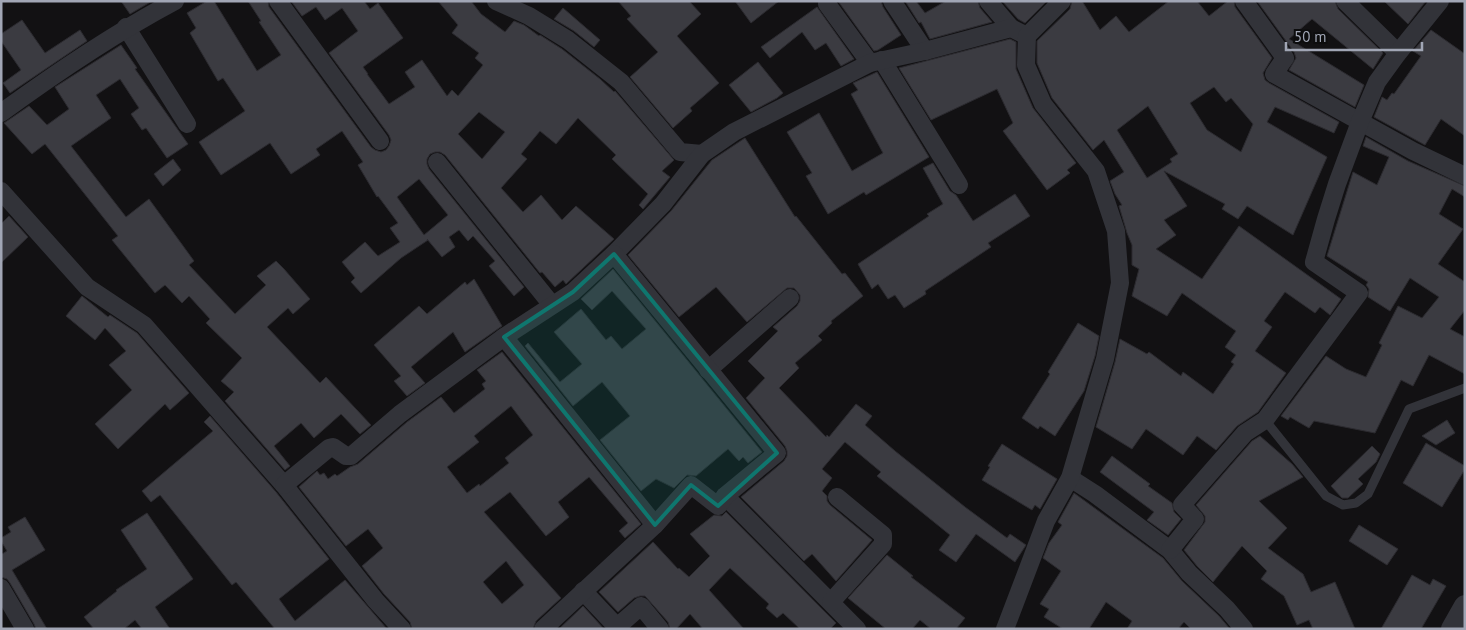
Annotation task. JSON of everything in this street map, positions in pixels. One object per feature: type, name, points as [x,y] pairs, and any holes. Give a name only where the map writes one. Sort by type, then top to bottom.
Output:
[{"type":"street","points":[[1,113],[126,27],[174,1]]},
{"type":"street","points":[[278,1],[380,141]]},
{"type":"street","points":[[496,1],[529,16],[568,40],[621,82],[680,152],[702,154]]},
{"type":"street","points":[[892,1],[925,51]]},
{"type":"street","points":[[988,1],[1019,32],[1026,65],[1043,104],[1096,170],[1116,231],[1120,283],[1105,359],[1070,478],[1046,521],[1005,629]]},
{"type":"street","points":[[284,485],[329,448],[333,447],[346,456],[351,456],[400,414],[504,337],[572,292],[614,254],[662,204],[702,154],[734,132],[876,62],[1019,32],[1062,1]]},
{"type":"street","points":[[1244,1],[1285,58],[1274,74],[1360,122],[1465,176]]},
{"type":"street","points":[[1345,1],[1398,53]]},
{"type":"street","points":[[1170,550],[1195,519],[1182,505],[1245,433],[1265,420],[1359,293],[1314,262],[1326,219],[1360,122],[1377,82],[1440,1]]},
{"type":"street","points":[[828,4],[876,62],[960,185]]},
{"type":"street","points":[[126,27],[187,124]]},
{"type":"street","points":[[437,162],[552,305]]},
{"type":"street","points":[[1,191],[87,287],[144,325],[284,485],[376,601],[402,629]]},
{"type":"street","points":[[543,629],[655,525],[691,485],[718,506],[725,496],[777,453],[614,254]]},
{"type":"street","points":[[708,370],[790,298]]},
{"type":"street","points":[[504,337],[655,525]]},
{"type":"street","points":[[1070,478],[1095,494],[1170,550],[1189,573],[1227,609],[1244,629]]},
{"type":"street","points":[[725,496],[857,629]]},
{"type":"street","points":[[831,602],[883,544],[884,539],[884,535],[837,497]]},
{"type":"street","points":[[1,588],[25,629]]},
{"type":"street","points":[[583,592],[617,627],[641,606],[660,629]]},
{"type":"street","points":[[1452,629],[1465,606]]},
{"type":"lane","points":[[1265,420],[1326,496],[1343,505],[1356,503],[1368,494],[1409,409],[1465,388]]},
{"type":"highlighted area","points":[[614,254],[777,453],[718,506],[691,485],[655,525],[504,337],[573,292]]},
{"type":"building","points":[[121,1],[152,1],[130,14]]},
{"type":"building","points":[[207,1],[214,1],[257,71],[281,55],[259,22],[261,21],[248,1],[268,1],[269,7],[371,147],[381,152],[389,146],[391,140],[389,135],[329,53],[358,31],[342,8],[325,20],[316,7],[302,16],[291,1],[364,1],[370,9],[378,3],[403,38],[363,67],[389,104],[415,87],[405,72],[422,60],[447,96],[452,90],[458,96],[483,65],[475,58],[479,53],[452,33],[458,25],[438,1],[471,1],[481,14],[505,32],[514,21],[524,25],[562,49],[615,91],[674,160],[662,171],[670,177],[643,209],[639,205],[648,194],[612,159],[616,155],[578,118],[556,144],[540,131],[521,154],[527,159],[501,188],[523,212],[541,195],[562,220],[576,206],[614,239],[566,284],[563,280],[555,287],[542,272],[540,273],[445,155],[435,152],[430,154],[427,159],[429,169],[524,287],[514,296],[489,266],[495,261],[473,236],[468,241],[459,230],[449,237],[455,247],[442,257],[428,240],[401,258],[361,293],[351,282],[355,278],[342,262],[365,242],[378,256],[400,242],[390,228],[398,223],[377,197],[358,165],[363,162],[342,131],[316,149],[320,155],[291,174],[270,143],[221,175],[199,142],[245,111],[223,78],[218,81],[190,33],[196,28],[187,13]],"holes":[[[479,112],[505,132],[482,159],[458,134]],[[419,179],[448,215],[424,235],[397,197]]]},
{"type":"building","points":[[618,1],[689,1],[701,14],[677,36],[719,83],[690,108],[692,111],[673,128],[630,77],[658,52],[627,19],[631,16]]},
{"type":"building","points":[[735,1],[779,1],[751,23]]},
{"type":"building","points":[[838,1],[881,1],[901,35],[874,51]]},
{"type":"building","points":[[905,1],[916,1],[925,13],[946,1],[978,1],[980,8],[992,22],[930,39],[921,22],[919,23]]},
{"type":"building","points":[[1002,1],[1047,1],[1025,23],[1018,19]]},
{"type":"building","points":[[1072,1],[1082,1],[1100,30],[1116,16],[1129,32],[1169,1],[1197,1],[1209,16],[1228,1],[1234,1],[1235,7],[1272,58],[1263,73],[1265,80],[1339,122],[1334,133],[1275,107],[1267,122],[1327,157],[1293,235],[1247,206],[1238,219],[1222,209],[1225,204],[1164,171],[1187,206],[1164,220],[1176,235],[1156,249],[1202,279],[1239,226],[1341,299],[1330,315],[1320,307],[1315,313],[1285,292],[1264,321],[1272,327],[1255,351],[1286,373],[1258,412],[1237,426],[1216,450],[1197,436],[1183,455],[1146,429],[1132,449],[1096,427],[1120,339],[1147,354],[1149,352],[1181,376],[1183,372],[1213,394],[1234,364],[1231,362],[1236,355],[1225,347],[1236,331],[1182,293],[1167,316],[1132,296],[1139,269],[1132,265],[1132,245],[1119,206],[1122,205],[1110,181],[1124,172],[1104,140],[1093,150],[1052,98],[1037,63],[1037,41],[1070,9]],"holes":[[[1214,87],[1226,102],[1231,98],[1253,124],[1241,152],[1207,130],[1190,103]],[[1148,106],[1178,154],[1170,159],[1172,162],[1147,178],[1117,130]]]},
{"type":"building","points":[[1257,1],[1335,1],[1338,9],[1383,53],[1373,69],[1312,19],[1289,39],[1364,85],[1355,107],[1289,70],[1296,58],[1294,52]]},
{"type":"building","points":[[1384,1],[1426,1],[1408,24]]},
{"type":"building","points":[[817,7],[854,59],[841,66],[826,43],[815,50],[802,32],[770,58],[761,47]]},
{"type":"building","points":[[563,8],[600,40],[594,47],[574,31],[554,19]]},
{"type":"building","points":[[22,20],[45,53],[80,30],[87,41],[10,93],[3,83],[21,70],[1,41],[1,34]]},
{"type":"building","points":[[1431,30],[1465,54],[1465,136],[1441,119],[1425,145],[1374,117],[1382,97],[1387,100],[1392,93],[1394,94],[1421,56],[1413,51]]},
{"type":"building","points":[[1010,39],[1016,42],[1016,69],[1033,108],[1076,163],[1067,170],[1070,173],[1047,190],[1003,131],[1013,123],[997,89],[931,120],[899,68]]},
{"type":"building","points":[[121,45],[137,68],[135,69],[188,144],[167,158],[146,128],[142,130],[131,114],[139,108],[120,79],[96,95],[111,118],[71,146],[126,217],[149,199],[194,261],[189,265],[235,314],[266,285],[257,276],[276,261],[310,299],[293,314],[288,308],[267,327],[320,383],[326,377],[371,425],[360,434],[341,414],[314,438],[301,423],[274,446],[290,466],[285,470],[225,401],[234,392],[221,381],[242,358],[206,323],[210,319],[189,296],[182,303],[165,285],[155,293],[112,240],[118,236],[45,144],[32,154],[4,123],[29,106],[47,125],[69,109],[55,87]]},
{"type":"building","points":[[758,62],[783,93],[751,112],[729,85]]},
{"type":"building","points":[[877,72],[929,157],[866,195],[864,192],[828,214],[806,176],[812,173],[787,132],[819,113],[852,171],[883,153],[851,94],[858,90],[853,83]]},
{"type":"building","points":[[1366,137],[1408,161],[1465,186],[1465,197],[1452,189],[1439,214],[1463,229],[1438,264],[1465,282],[1465,310],[1450,329],[1465,337],[1465,374],[1429,355],[1413,386],[1401,380],[1375,433],[1314,421],[1309,428],[1290,417],[1288,420],[1281,416],[1326,356],[1346,369],[1366,377],[1382,345],[1379,343],[1398,306],[1422,318],[1439,297],[1410,278],[1390,311],[1368,297],[1369,289],[1366,285],[1368,282],[1327,256],[1353,172],[1377,185],[1389,157],[1363,146]]},
{"type":"building","points":[[745,138],[795,217],[842,274],[845,273],[863,296],[831,321],[832,323],[818,336],[822,340],[795,363],[799,368],[779,388],[826,437],[827,435],[829,437],[856,404],[872,416],[865,425],[895,451],[1007,538],[1010,534],[1026,545],[1015,562],[976,534],[956,562],[939,550],[950,535],[877,476],[881,472],[845,442],[822,469],[832,478],[822,491],[827,496],[827,501],[830,505],[872,540],[836,581],[812,554],[804,561],[741,497],[784,461],[787,456],[785,446],[746,398],[765,378],[748,361],[778,331],[773,327],[797,306],[800,301],[800,295],[794,288],[787,288],[747,322],[716,287],[679,317],[628,255],[671,211],[712,160]]},
{"type":"building","points":[[173,159],[181,170],[163,186],[154,174]]},
{"type":"building","points":[[933,163],[950,191],[956,195],[973,221],[1015,194],[1030,216],[988,243],[991,247],[925,291],[926,294],[904,308],[895,295],[888,299],[878,284],[872,289],[858,264],[929,216],[927,214],[943,204],[923,168]]},
{"type":"building","points":[[9,216],[28,237],[1,263],[1,224]]},
{"type":"building","points":[[613,269],[762,452],[748,463],[743,457],[739,461],[728,449],[696,476],[687,475],[674,488],[656,479],[641,491],[600,440],[630,416],[602,382],[573,406],[525,346],[528,343],[560,382],[582,364],[554,332],[581,309],[606,340],[611,336],[622,349],[646,329],[612,291],[592,310],[581,299]]},
{"type":"building","points":[[474,279],[502,326],[465,352],[453,332],[411,367],[425,383],[407,396],[394,381],[401,376],[374,345],[419,306],[427,314],[465,282],[467,285]]},
{"type":"building","points":[[82,296],[108,317],[110,315],[137,333],[189,393],[170,410],[165,404],[118,449],[95,424],[132,390],[109,365],[126,351],[105,328],[95,340],[66,316]]},
{"type":"building","points":[[1078,323],[1099,336],[1095,356],[1084,391],[1055,436],[1040,426],[1038,429],[1022,418],[1050,374],[1048,372]]},
{"type":"building","points":[[502,352],[641,524],[625,538],[619,531],[628,523],[589,477],[558,502],[569,517],[546,536],[510,492],[484,512],[561,598],[536,621],[533,629],[412,629],[410,622],[384,594],[362,566],[383,548],[368,529],[346,546],[299,487],[317,471],[320,475],[324,473],[328,479],[358,464],[407,422],[441,397],[454,413],[485,389],[482,384],[486,381],[477,370]],"holes":[[[511,406],[533,435],[505,458],[509,463],[480,486],[479,484],[467,493],[447,467],[479,442],[474,436]],[[506,561],[524,585],[502,604],[483,582]]]},
{"type":"building","points":[[210,416],[276,492],[329,559],[279,599],[295,621],[345,580],[387,629],[275,629],[236,582],[232,585],[160,495],[151,502],[142,491],[213,431],[204,422]]},
{"type":"building","points":[[1447,420],[1455,433],[1436,445],[1422,436]]},
{"type":"building","points":[[1260,436],[1292,464],[1303,477],[1259,501],[1287,528],[1268,548],[1303,574],[1311,592],[1335,582],[1355,629],[1313,629],[1309,620],[1297,625],[1284,596],[1261,579],[1267,571],[1242,546],[1213,582],[1184,550],[1205,522],[1205,516],[1196,505],[1252,441]]},
{"type":"building","points":[[1426,443],[1465,466],[1442,507],[1403,483]]},
{"type":"building","points":[[1002,444],[1057,479],[1040,509],[1035,505],[1032,510],[982,480],[990,467],[988,466]]},
{"type":"building","points":[[1372,446],[1380,454],[1376,462],[1358,479],[1363,484],[1348,498],[1342,498],[1331,486]]},
{"type":"building","points":[[1112,456],[1172,503],[1174,512],[1181,519],[1168,535],[1147,520],[1154,512],[1100,472]]},
{"type":"building","points":[[1074,493],[1163,558],[1182,581],[1230,629],[1191,629],[1184,622],[1178,629],[1127,629],[1132,621],[1106,602],[1089,629],[1063,629],[1044,617],[1049,609],[1040,604],[1061,571],[1043,558],[1049,543],[1062,525],[1058,522]]},
{"type":"building","points":[[726,512],[836,623],[830,629],[800,629],[783,613],[777,618],[766,608],[769,604],[730,568],[709,590],[744,629],[703,629],[690,614],[676,629],[670,629],[668,622],[645,596],[634,598],[618,612],[599,592],[653,542],[678,569],[689,577],[710,556],[690,534],[714,515],[722,516]]},
{"type":"building","points":[[147,513],[193,579],[155,607],[170,629],[142,629],[135,620],[124,629],[94,629],[84,617],[116,590],[147,569],[121,530]]},
{"type":"building","points":[[25,517],[45,550],[12,570],[47,629],[36,629],[10,583],[7,579],[1,577],[1,553],[7,551],[1,538],[11,532],[8,527]]},
{"type":"building","points":[[1359,525],[1398,549],[1387,565],[1349,541]]},
{"type":"building","points":[[887,555],[913,576],[911,577],[965,618],[956,629],[931,629],[920,620],[912,629],[886,629],[848,598]]},
{"type":"building","points":[[1412,575],[1430,585],[1433,579],[1446,586],[1421,629],[1381,629]]},
{"type":"building","points":[[583,606],[604,629],[559,629]]}]
